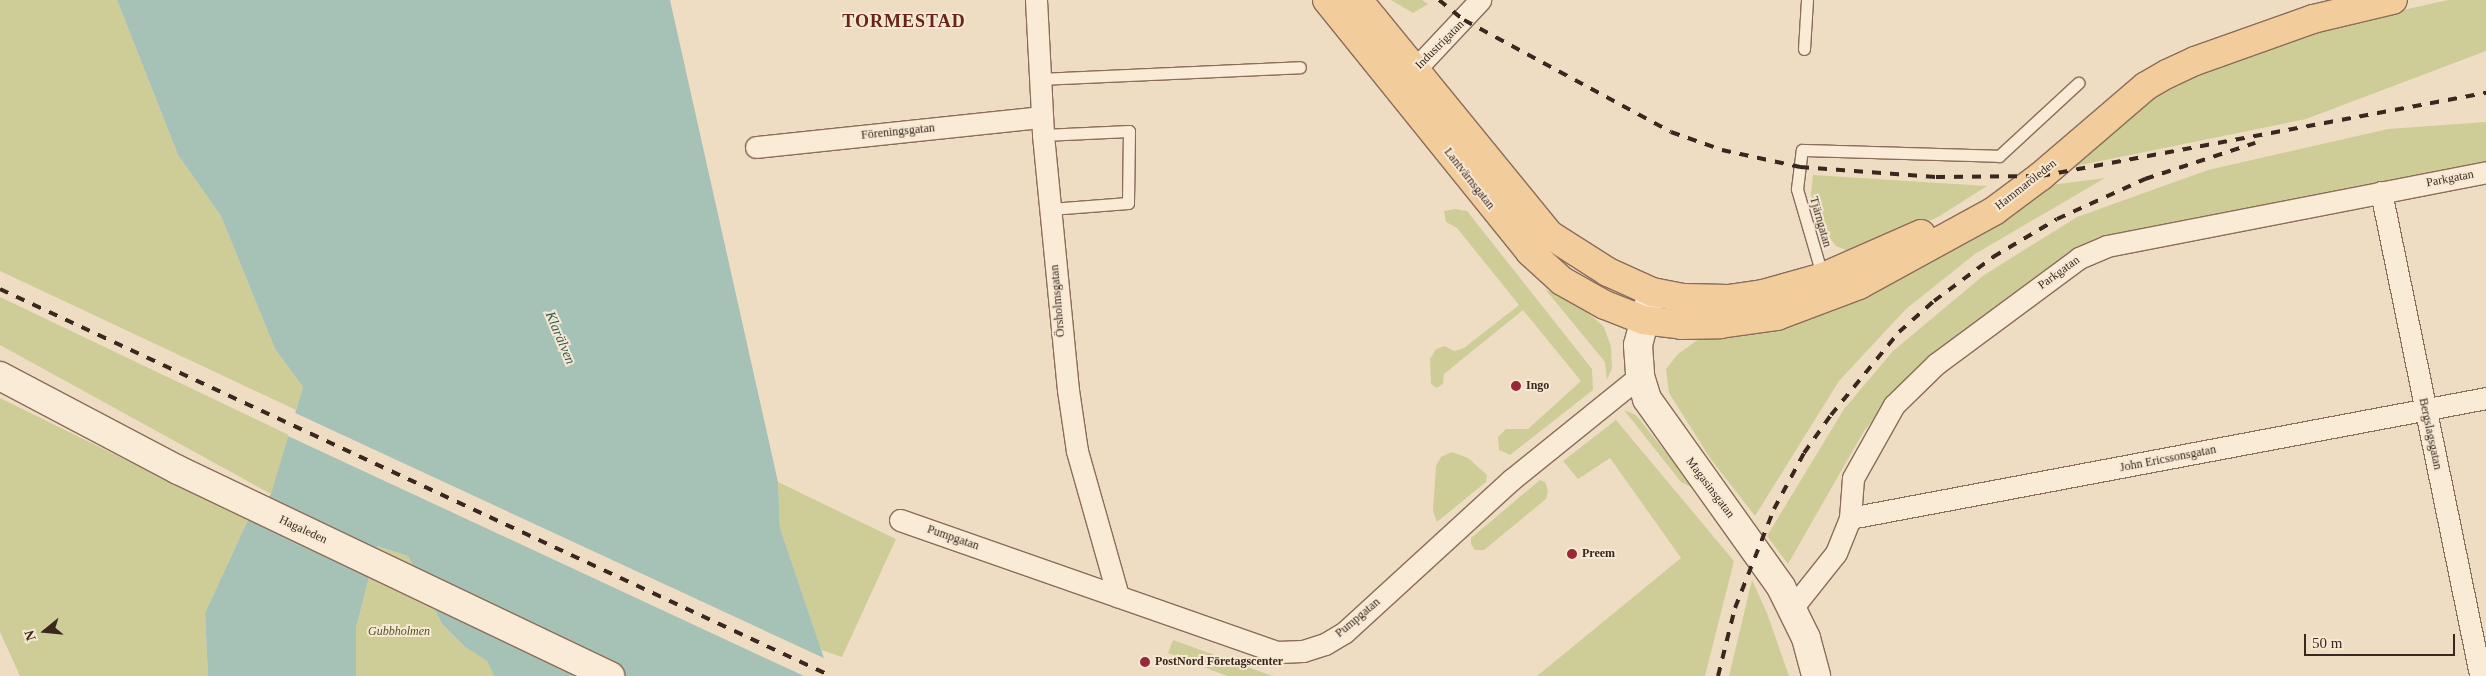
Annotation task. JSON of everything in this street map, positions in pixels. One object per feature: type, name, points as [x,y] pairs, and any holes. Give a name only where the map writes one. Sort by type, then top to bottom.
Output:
[{"type":"main road","name":"Lantvärnsgatan","points":[[1327,0],[1406,79],[1550,235],[1591,262],[1652,292]]},
{"type":"main road","name":"Lantvärnsgatan","points":[[1358,0],[1406,79],[1530,252],[1562,281],[1605,305],[1643,320]]},
{"type":"main road","name":"Hammaröleden","points":[[1643,320],[1681,325],[1720,324],[1777,316],[1887,251],[1982,200],[2015,177],[2114,90],[2163,58],[2329,0]]},
{"type":"main road","name":"Hammaröleden","points":[[1652,292],[1684,298],[1728,299],[1827,288],[1893,269],[1994,211],[2040,176],[2146,86],[2167,74],[2195,61],[2313,18],[2393,0]]},
{"type":"street","name":"Örsholmsgatan","points":[[1036,0],[1042,126],[1060,329],[1078,451],[1118,596]]},
{"type":"street","name":"Industrigatan","points":[[1406,79],[1480,0]]},
{"type":"street","name":"Föreningsgatan","points":[[756,147],[1042,126]]},
{"type":"street","name":"Parkgatan","points":[[1793,607],[1836,553],[1850,518],[1853,478],[1894,405],[1936,364],[2079,258],[2107,246],[2486,172]]},
{"type":"street","name":"Bergslagsgatan","points":[[2381,192],[2480,676]]},
{"type":"street","name":"Magasinsgatan","points":[[1652,292],[1643,320],[1638,345],[1640,376],[1648,399],[1658,416],[1756,549],[1793,607],[1806,638],[1816,676]]},
{"type":"street","name":"Hagaleden","points":[[0,376],[178,470],[610,676]]},
{"type":"street","name":"Pumpgatan","points":[[900,520],[1277,652],[1303,651],[1325,644],[1345,632],[1511,480],[1640,376]]},
{"type":"street","name":"John Ericssonsgatan","points":[[1850,518],[2486,398]]},
{"type":"lane","points":[[1804,48],[1807,0]]},
{"type":"lane","points":[[1040,79],[1300,67]]},
{"type":"lane","name":"Tjärngatan","points":[[1827,288],[1798,196],[1802,150],[1999,156],[2078,83]]},
{"type":"lane","points":[[1042,126],[1129,131],[1128,203],[1050,209]]},
{"type":"green space","points":[[0,0],[117,0],[178,155],[221,216],[275,349],[303,387],[296,410],[0,271]]},
{"type":"green space","points":[[1391,0],[1422,0],[1428,4],[1413,13]]},
{"type":"green space","points":[[2448,0],[2486,0],[2486,51],[2306,119],[2066,168],[2141,104],[2213,68],[2286,36]]},
{"type":"green space","points":[[2486,122],[2486,169],[2087,244],[1907,379],[1864,431],[1788,564],[1767,536],[1844,409],[1893,351],[1984,275],[2077,217],[2208,170],[2388,129]]},
{"type":"green space","points":[[1813,175],[1987,186],[1938,217],[1853,253],[1836,246],[1816,220],[1811,194]]},
{"type":"green space","points":[[2105,178],[1975,254],[1906,309],[1839,381],[1755,516],[1710,458],[1669,393],[1666,369],[1678,354],[1699,339],[1797,321],[1841,307],[1887,285],[2043,186]]},
{"type":"green space","points":[[1455,209],[1467,211],[1592,369],[1593,390],[1510,455],[1499,450],[1498,437],[1506,429],[1528,429],[1581,381],[1523,310],[1444,374],[1443,384],[1437,388],[1431,384],[1430,359],[1436,349],[1445,346],[1454,351],[1464,348],[1519,305],[1457,228],[1446,222],[1444,211]]},
{"type":"green space","points":[[1545,289],[1585,310],[1604,327],[1611,347],[1612,368],[1607,380],[1605,362]]},
{"type":"green space","points":[[0,297],[291,436],[271,494],[0,345]]},
{"type":"green space","points":[[0,398],[248,520],[205,613],[208,676],[20,676],[0,632]]},
{"type":"green space","points":[[1624,410],[1636,415],[1695,489],[1681,482]]},
{"type":"green space","points":[[1616,420],[1734,561],[1705,676],[1537,676],[1681,558],[1610,458],[1578,479],[1563,461]]},
{"type":"green space","points":[[1452,452],[1468,458],[1487,475],[1486,482],[1437,522],[1433,511],[1436,466],[1441,457]]},
{"type":"green space","points":[[1540,480],[1545,482],[1548,491],[1546,499],[1484,550],[1475,550],[1471,544],[1471,538]]},
{"type":"green space","points":[[778,482],[896,539],[842,657],[821,650],[780,528]]},
{"type":"green space","name":"Gubbholmen","points":[[377,546],[408,556],[442,624],[465,647],[487,661],[494,676],[356,676],[356,628]]},
{"type":"green space","points":[[1752,580],[1767,613],[1789,676],[1729,676]]},
{"type":"green space","points":[[1173,640],[1273,676],[1227,676],[1168,653]]},
{"type":"water","name":"Klarälven","points":[[117,0],[670,0],[778,482],[780,528],[830,676],[494,676],[487,661],[465,647],[442,624],[408,556],[377,546],[356,628],[356,676],[208,676],[205,613],[248,520],[271,494],[303,387],[275,349],[221,216],[178,155]]},
{"type":"pier","points":[[293,412],[828,660],[833,676],[804,676],[288,436]]},
{"type":"railway","points":[[1439,0],[1464,20],[1671,132],[1722,150],[1800,167],[1936,177],[2041,176],[2486,93]]},
{"type":"railway","points":[[1718,676],[1735,608],[1774,509],[1804,453],[1831,415],[1899,332],[1934,301],[1993,257],[2057,219],[2145,179],[2255,143]]},
{"type":"railway","points":[[0,289],[831,676]]},
{"type":"place","name":"Ingo","points":[[1516,386]]},
{"type":"place","name":"Preem","points":[[1572,554]]},
{"type":"place","name":"PostNord Företagscenter","points":[[1145,662]]},
{"type":"district","name":"TORMESTAD","points":[[904,21]]}]
